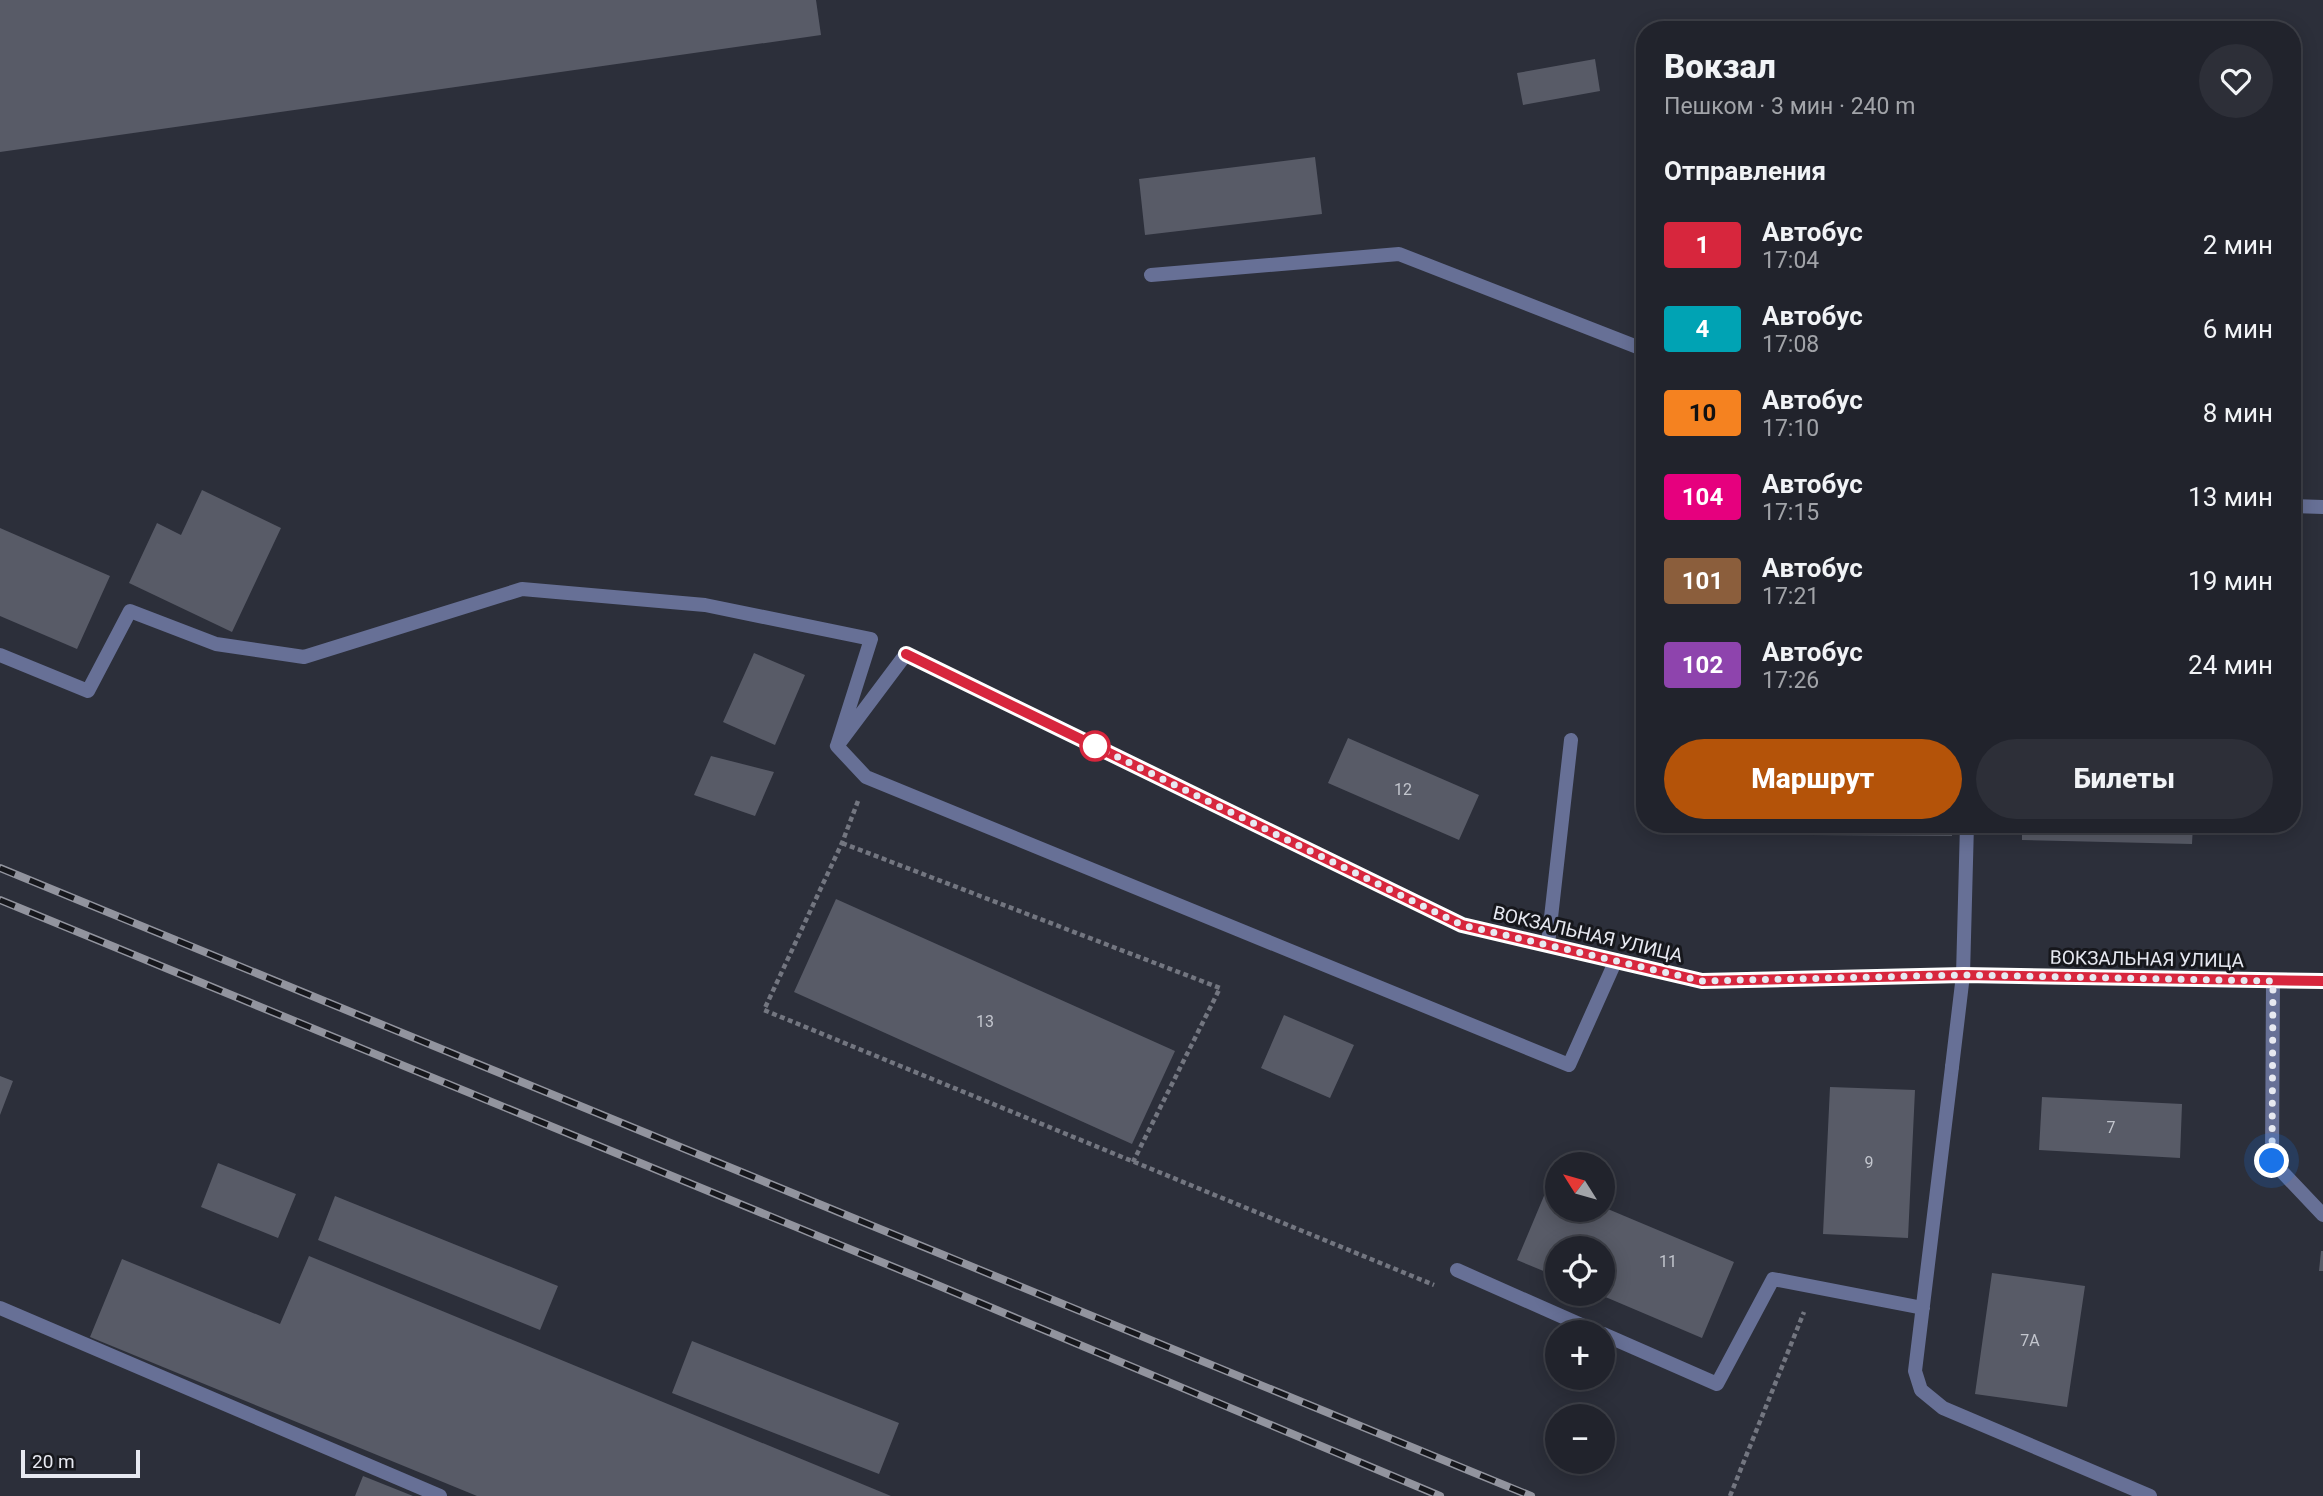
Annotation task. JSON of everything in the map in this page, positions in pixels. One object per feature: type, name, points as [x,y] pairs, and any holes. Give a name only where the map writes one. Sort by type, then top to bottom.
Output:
[{"type":"street","points":[[1151,275],[1399,254],[1636,346]]},
{"type":"street","points":[[2301,506],[2323,507]]},
{"type":"street","points":[[0,655],[88,691],[130,611],[216,644],[304,657],[522,589],[705,606],[871,639],[837,747],[866,777],[1569,1065],[1616,960]]},
{"type":"street","name":"ВОКЗАЛЬНАЯ УЛИЦА","points":[[837,747],[906,654],[1462,925],[1702,981],[1964,975],[2323,981]]},
{"type":"street","points":[[1548,944],[1572,740]]},
{"type":"street","points":[[1967,833],[1964,975],[1915,1371],[1921,1390],[1944,1408],[2150,1496]]},
{"type":"street","points":[[2273,981],[2272,1161],[2323,1215]]},
{"type":"street","points":[[1457,1270],[1570,1320]]},
{"type":"street","points":[[1615,1339],[1717,1384],[1773,1279],[1923,1308]]},
{"type":"street","points":[[0,1308],[440,1496]]},
{"type":"path","points":[[866,777],[842,843],[764,1010],[1443,1289],[1457,1270]]},
{"type":"path","points":[[842,843],[1220,988],[1133,1163]]},
{"type":"path","points":[[1730,1496],[1807,1303]]},
{"type":"building","points":[[0,0],[816,0],[821,35],[0,152]]},
{"type":"building","points":[[1595,59],[1600,91],[1523,105],[1517,73]]},
{"type":"building","points":[[1315,157],[1322,214],[1145,235],[1139,179]]},
{"type":"building","points":[[202,490],[281,528],[232,632],[129,583],[157,523],[181,535]]},
{"type":"building","points":[[0,528],[110,576],[77,649],[0,616]]},
{"type":"building","points":[[754,653],[805,675],[775,745],[723,722]]},
{"type":"building","points":[[1348,738],[1479,795],[1459,840],[1328,783]]},
{"type":"building","points":[[711,756],[774,772],[755,816],[694,795]]},
{"type":"building","points":[[1952,833],[1952,836],[1676,834]]},
{"type":"building","points":[[2022,833],[2193,833],[2192,844],[2022,840]]},
{"type":"building","points":[[836,899],[1175,1051],[1132,1144],[794,992]]},
{"type":"building","points":[[1284,1015],[1354,1045],[1330,1098],[1261,1068]]},
{"type":"building","points":[[0,1076],[13,1081],[0,1115]]},
{"type":"building","points":[[1830,1087],[1915,1090],[1908,1238],[1823,1234]]},
{"type":"building","points":[[2042,1097],[2182,1104],[2180,1158],[2039,1150]]},
{"type":"building","points":[[218,1163],[296,1194],[278,1238],[201,1207]]},
{"type":"building","points":[[1545,1194],[1545,1222],[1615,1222],[1615,1212],[1734,1262],[1702,1338],[1615,1301],[1615,1236],[1545,1236],[1545,1272],[1517,1260]]},
{"type":"building","points":[[335,1196],[558,1286],[540,1330],[318,1240]]},
{"type":"building","points":[[2321,1251],[2323,1271],[2319,1271]]},
{"type":"building","points":[[309,1256],[891,1496],[477,1496],[90,1337],[122,1259],[280,1324]]},
{"type":"building","points":[[1992,1273],[2085,1286],[2067,1407],[1975,1394]]},
{"type":"building","points":[[692,1341],[899,1423],[879,1474],[672,1393]]},
{"type":"building","points":[[363,1476],[413,1496],[355,1496]]},
{"type":"railway","points":[[0,868],[1531,1496]]},
{"type":"railway","points":[[0,900],[930,1282],[1440,1496]]},
{"type":"bus line","name":"1","points":[[906,654],[1462,925],[1702,981],[1964,975],[2323,981]]},
{"type":"route","points":[[1095,746],[1462,925],[1702,981],[1964,975],[2273,981],[2272,1161]]}]
